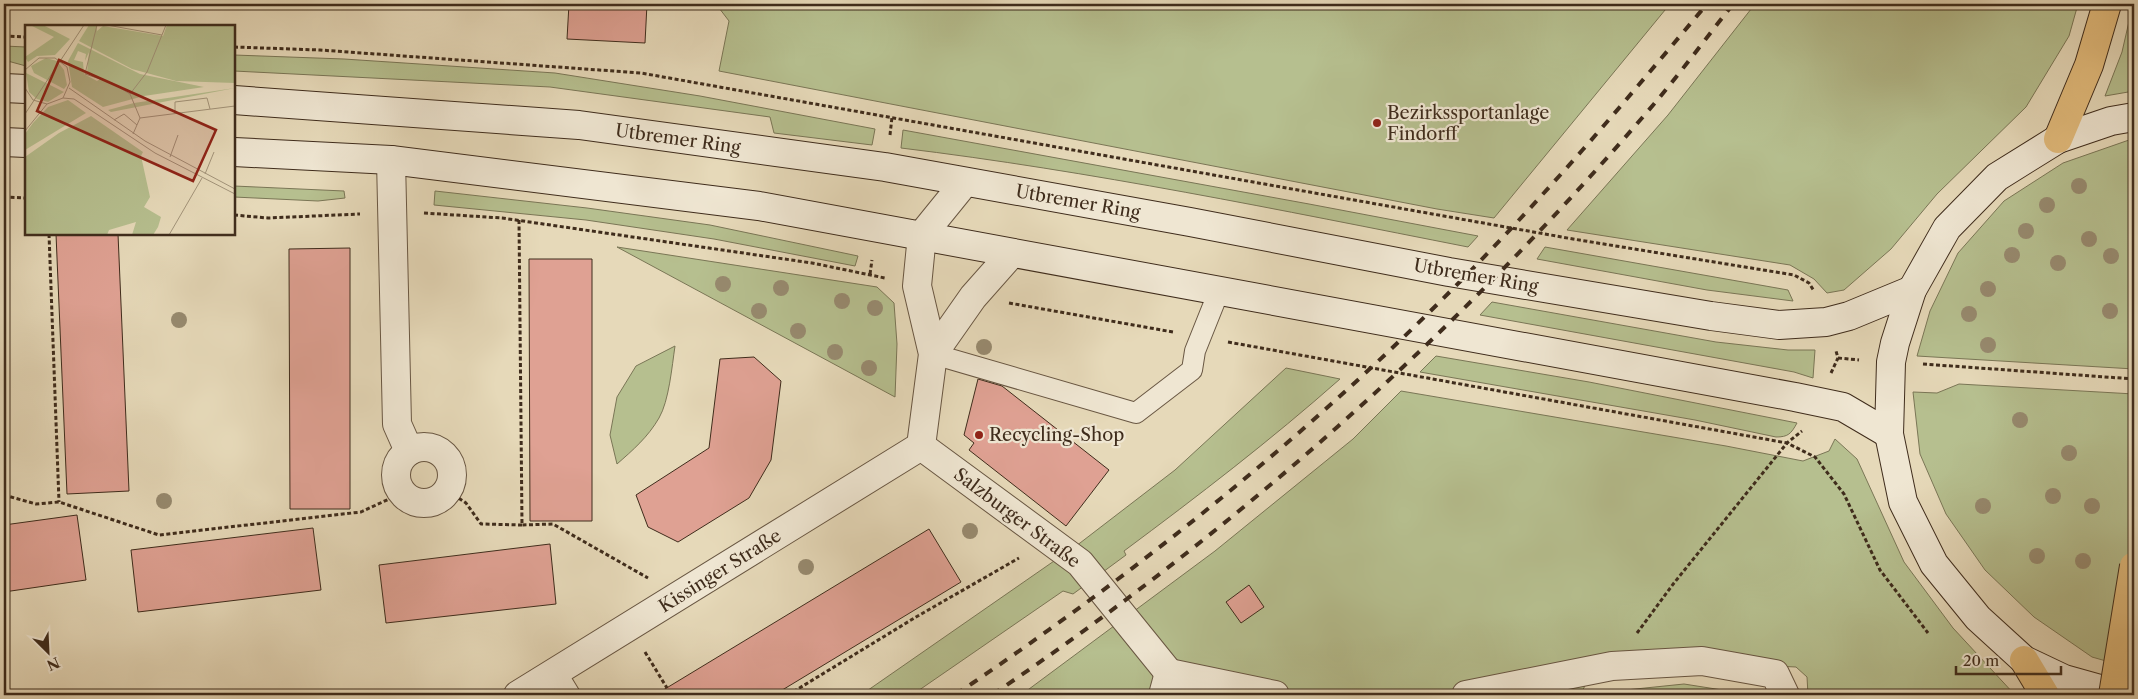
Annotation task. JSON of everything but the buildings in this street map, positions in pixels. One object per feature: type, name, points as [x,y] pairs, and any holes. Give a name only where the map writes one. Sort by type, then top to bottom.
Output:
[{"type":"highway","points":[[2058,139],[2089,65],[2107,4]]},
{"type":"highway","points":[[2113,695],[2134,566]]},
{"type":"highway","points":[[2024,660],[2045,695]]},
{"type":"main road","points":[[4,88],[25,89]]},
{"type":"main road","name":"Utbremer Ring","points":[[235,100],[579,125],[885,168],[1448,272],[1711,316],[1779,325],[1826,322],[1849,316],[1912,290]]},
{"type":"main road","points":[[2132,695],[2114,693],[2064,680],[2024,660],[1978,618],[1934,564],[1904,502],[1889,434],[1891,362],[1912,290],[1948,228],[1998,177],[2058,139],[2112,121],[2134,117]]},
{"type":"main road","points":[[4,142],[25,143]]},
{"type":"main road","points":[[235,152],[391,160],[759,206],[1819,402],[1843,407],[1889,434]]},
{"type":"main road","points":[[391,160],[397,424],[409,451]]},
{"type":"main road","points":[[921,446],[933,354],[917,286],[922,235],[964,182]]},
{"type":"main road","points":[[933,354],[973,296],[1012,252]]},
{"type":"main road","name":"Salzburger Straße","points":[[921,446],[1080,563],[1166,684]]},
{"type":"main road","name":"Kissinger Straße","points":[[518,695],[921,446]]},
{"type":"main road","points":[[428,447],[437,449],[445,455],[453,473],[452,483],[448,492],[442,498],[426,504],[409,500],[402,494],[395,476],[402,457],[409,451],[428,447]]},
{"type":"main road","points":[[1466,695],[1612,666],[1702,661],[1780,685]]},
{"type":"main road","points":[[1166,684],[1275,695]]},
{"type":"lane","points":[[933,354],[1136,413],[1192,370],[1195,351],[1219,291]]},
{"type":"lane","points":[[556,672],[570,695]]},
{"type":"path","points":[[4,36],[25,38]]},
{"type":"path","points":[[235,47],[320,50],[641,73],[1573,239],[1794,276]]},
{"type":"path","points":[[4,197],[25,198]]},
{"type":"path","points":[[235,215],[268,218],[392,212],[446,213],[519,220],[812,262],[917,286]]},
{"type":"path","points":[[519,220],[522,525]]},
{"type":"path","points":[[49,235],[59,502]]},
{"type":"path","points":[[973,296],[1787,443],[1816,456],[1844,494],[1880,570],[1928,633]]},
{"type":"path","points":[[1891,362],[2134,379]]},
{"type":"path","points":[[1612,666],[1674,583],[1787,443]]},
{"type":"path","points":[[448,492],[466,503],[481,524],[553,524],[679,596]]},
{"type":"path","points":[[4,495],[36,504],[59,502],[160,535],[361,512],[402,494]]},
{"type":"path","points":[[788,695],[916,617],[1049,541]]},
{"type":"path","points":[[659,674],[667,688]]},
{"type":"green space","name":"Bezirkssportanlage Findorff","points":[[716,4],[1670,4],[1494,218],[1437,209],[719,71],[729,21]]},
{"type":"green space","points":[[1755,4],[2078,4],[2069,36],[2026,107],[1937,194],[1891,249],[1844,290],[1827,293],[1814,279],[1790,265],[1567,230],[1668,115]]},
{"type":"green space","points":[[2133,4],[2134,91],[2105,96],[2122,52]]},
{"type":"green space","points":[[4,46],[25,47],[25,66],[4,60]]},
{"type":"green space","points":[[235,55],[344,59],[555,73],[700,96],[875,129],[872,145],[774,133],[770,117],[550,87],[235,71]]},
{"type":"green space","points":[[903,130],[1478,236],[1468,247],[1256,205],[1114,180],[972,157],[901,148]]},
{"type":"green space","points":[[2129,140],[2134,140],[2134,369],[1917,356],[1930,311],[1958,253],[2004,201],[2063,163]]},
{"type":"green space","points":[[235,186],[344,191],[345,198],[318,201],[235,197]]},
{"type":"green space","points":[[435,191],[587,208],[710,225],[858,256],[855,266],[714,239],[586,220],[434,205]]},
{"type":"green space","points":[[617,247],[877,287],[894,303],[897,344],[895,397]]},
{"type":"green space","points":[[1545,247],[1788,290],[1793,301],[1707,290],[1537,259]]},
{"type":"green space","points":[[1492,302],[1716,342],[1788,350],[1815,350],[1813,378],[1794,372],[1480,315]]},
{"type":"green space","points":[[675,346],[668,393],[659,418],[645,437],[617,464],[610,435],[617,397],[636,366]]},
{"type":"green space","points":[[1436,356],[1589,382],[1797,423],[1789,434],[1776,437],[1695,420],[1420,372]]},
{"type":"green space","points":[[1286,368],[1340,379],[1234,467],[1124,551],[1126,555],[1073,594],[1063,591],[912,695],[861,695],[1080,543],[1175,470]]},
{"type":"green space","points":[[1959,384],[2134,394],[2134,669],[2092,657],[2034,617],[1985,570],[1946,514],[1920,454],[1913,392],[1937,393]]},
{"type":"green space","points":[[1401,391],[1726,446],[1803,461],[1829,451],[1835,439],[1857,459],[1904,562],[1953,628],[2015,695],[1808,695],[1807,677],[1796,667],[1600,658],[1580,695],[1021,695],[1215,551],[1353,439]]},
{"type":"green space","points":[[1684,684],[1754,695],[1597,695],[1616,691]]},
{"type":"railway","points":[[955,695],[1113,583],[1264,463],[1337,399],[1476,265],[1542,195],[1707,4]]},
{"type":"railway","points":[[992,695],[1083,631],[1172,564],[1259,494],[1343,422],[1424,347],[1503,269],[1580,188],[1654,104],[1733,4]]},
{"type":"place","name":"Bezirkssportanlage Findorff","points":[[1377,123]]},
{"type":"place","name":"Recycling-Shop","points":[[979,435]]}]
